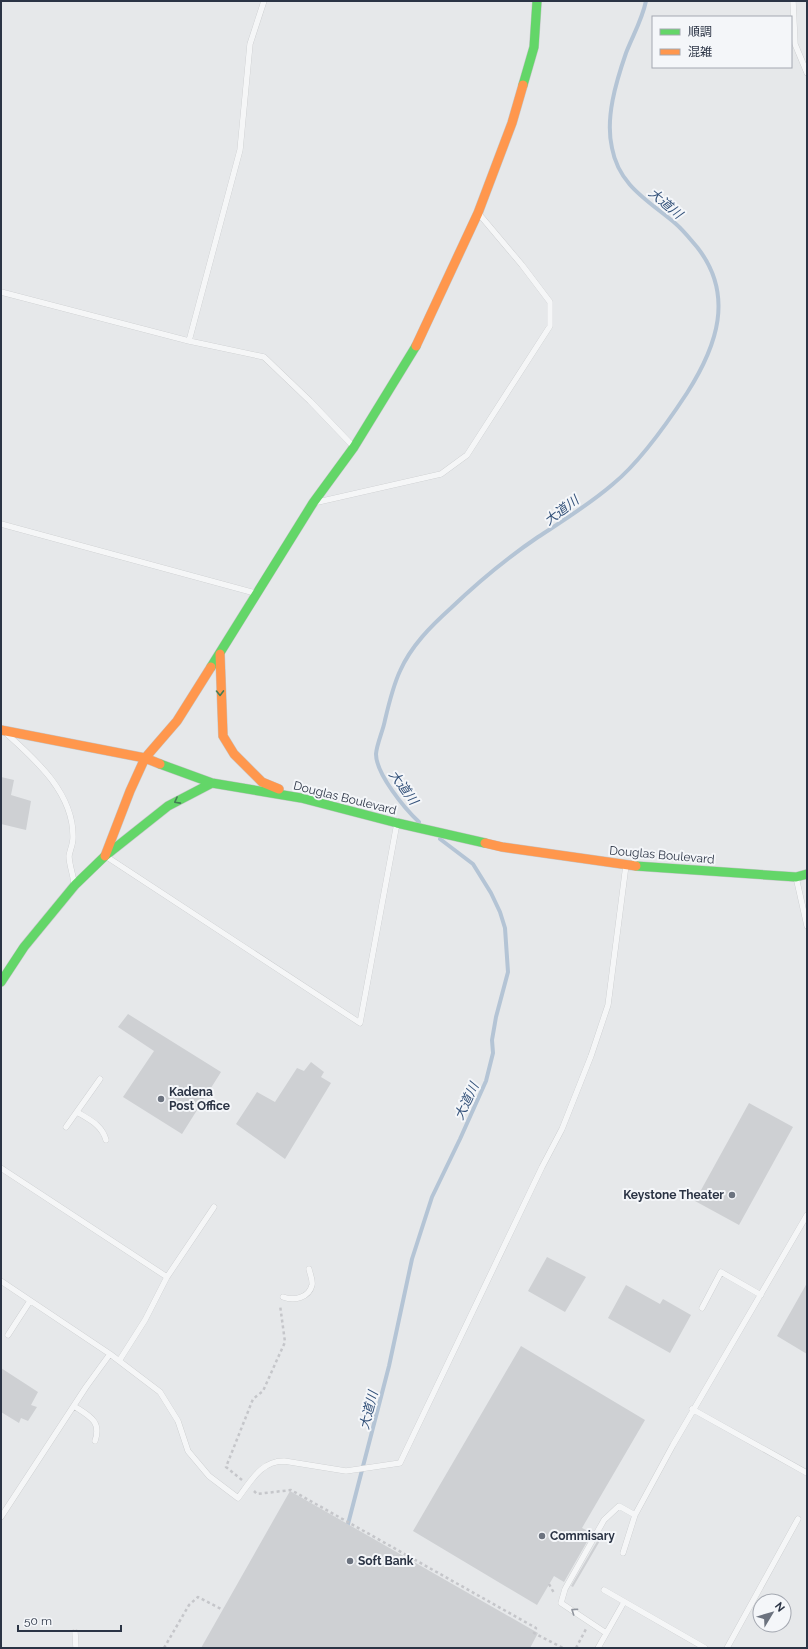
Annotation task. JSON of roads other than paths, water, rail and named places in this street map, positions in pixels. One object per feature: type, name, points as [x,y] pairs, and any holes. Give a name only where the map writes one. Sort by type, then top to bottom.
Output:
[{"type":"street","points":[[105,856],[130,791],[145,758],[177,721],[313,503],[354,447],[414,350],[478,213],[512,123],[534,47],[537,1]]},
{"type":"street","points":[[220,654],[223,736],[234,754],[262,782],[301,798]]},
{"type":"street","name":"Douglas Boulevard","points":[[2,730],[145,758],[212,783],[301,798],[397,823],[502,847],[626,865],[796,877],[807,874]]},
{"type":"street","points":[[1,982],[24,947],[75,885],[105,856],[168,806],[212,783]]},
{"type":"lane","points":[[189,341],[240,150],[250,44],[264,1]]},
{"type":"lane","points":[[793,1],[795,44],[807,73]]},
{"type":"lane","points":[[313,503],[441,474],[467,455],[550,326],[550,302],[522,265],[478,213]]},
{"type":"lane","points":[[1,292],[189,341],[264,357],[310,401],[354,447]]},
{"type":"lane","points":[[1,524],[257,593]]},
{"type":"lane","points":[[2,730],[45,771],[56,785],[66,804],[73,837],[69,857],[75,885]]},
{"type":"lane","points":[[105,856],[360,1023],[397,823]]},
{"type":"lane","points":[[1,1281],[110,1354],[160,1392],[178,1421],[188,1452],[209,1476],[238,1498],[261,1469],[275,1461],[284,1461],[346,1471],[400,1463],[542,1167],[562,1129],[591,1056],[608,1005],[626,865]]},
{"type":"lane","points":[[796,877],[807,926]]},
{"type":"lane","points":[[66,1127],[100,1079]]},
{"type":"lane","points":[[77,1112],[96,1124],[104,1132],[106,1140]]},
{"type":"lane","points":[[1,1168],[167,1277]]},
{"type":"lane","points":[[119,1361],[145,1320],[167,1277],[214,1208]]},
{"type":"lane","points":[[623,1554],[635,1515],[692,1409],[761,1295],[807,1214]]},
{"type":"lane","points":[[281,1299],[291,1300],[300,1298],[309,1291],[312,1284],[309,1269]]},
{"type":"lane","points":[[702,1308],[721,1272],[761,1295]]},
{"type":"lane","points":[[8,1335],[30,1301]]},
{"type":"lane","points":[[1,1517],[110,1354]]},
{"type":"lane","points":[[74,1406],[96,1423],[98,1432],[95,1440]]},
{"type":"lane","points":[[692,1409],[807,1473]]},
{"type":"lane","points":[[606,1633],[562,1603],[565,1589],[604,1520],[619,1506],[635,1515]]},
{"type":"lane","points":[[727,1648],[798,1519]]},
{"type":"lane","points":[[604,1590],[705,1648]]},
{"type":"lane","points":[[598,1648],[624,1602]]},
{"type":"lane","points":[[75,1632],[76,1648]]},
{"type":"waterway","name":"大道川","points":[[419,822],[406,809],[392,791],[377,762],[376,754],[393,689],[400,671],[410,653],[436,622],[482,580],[526,545],[577,512],[613,484],[633,465],[662,429],[687,393],[707,357],[713,339],[718,320],[718,302],[716,283],[709,265],[697,247],[682,229],[636,192],[628,183],[621,173],[612,148],[610,125],[615,88],[626,53],[640,21],[646,1]]},
{"type":"waterway","name":"大道川","points":[[347,1528],[389,1366],[412,1259],[432,1197],[486,1081],[493,1053],[492,1040],[496,1017],[508,972],[505,928],[500,912],[491,893],[473,864],[440,839]]},
{"type":"place","name":"Kadena Post Office","points":[[161,1099]]},
{"type":"place","name":"Keystone Theater","points":[[732,1195]]},
{"type":"place","name":"Commisary","points":[[542,1536]]},
{"type":"place","name":"Soft Bank","points":[[350,1561]]}]
